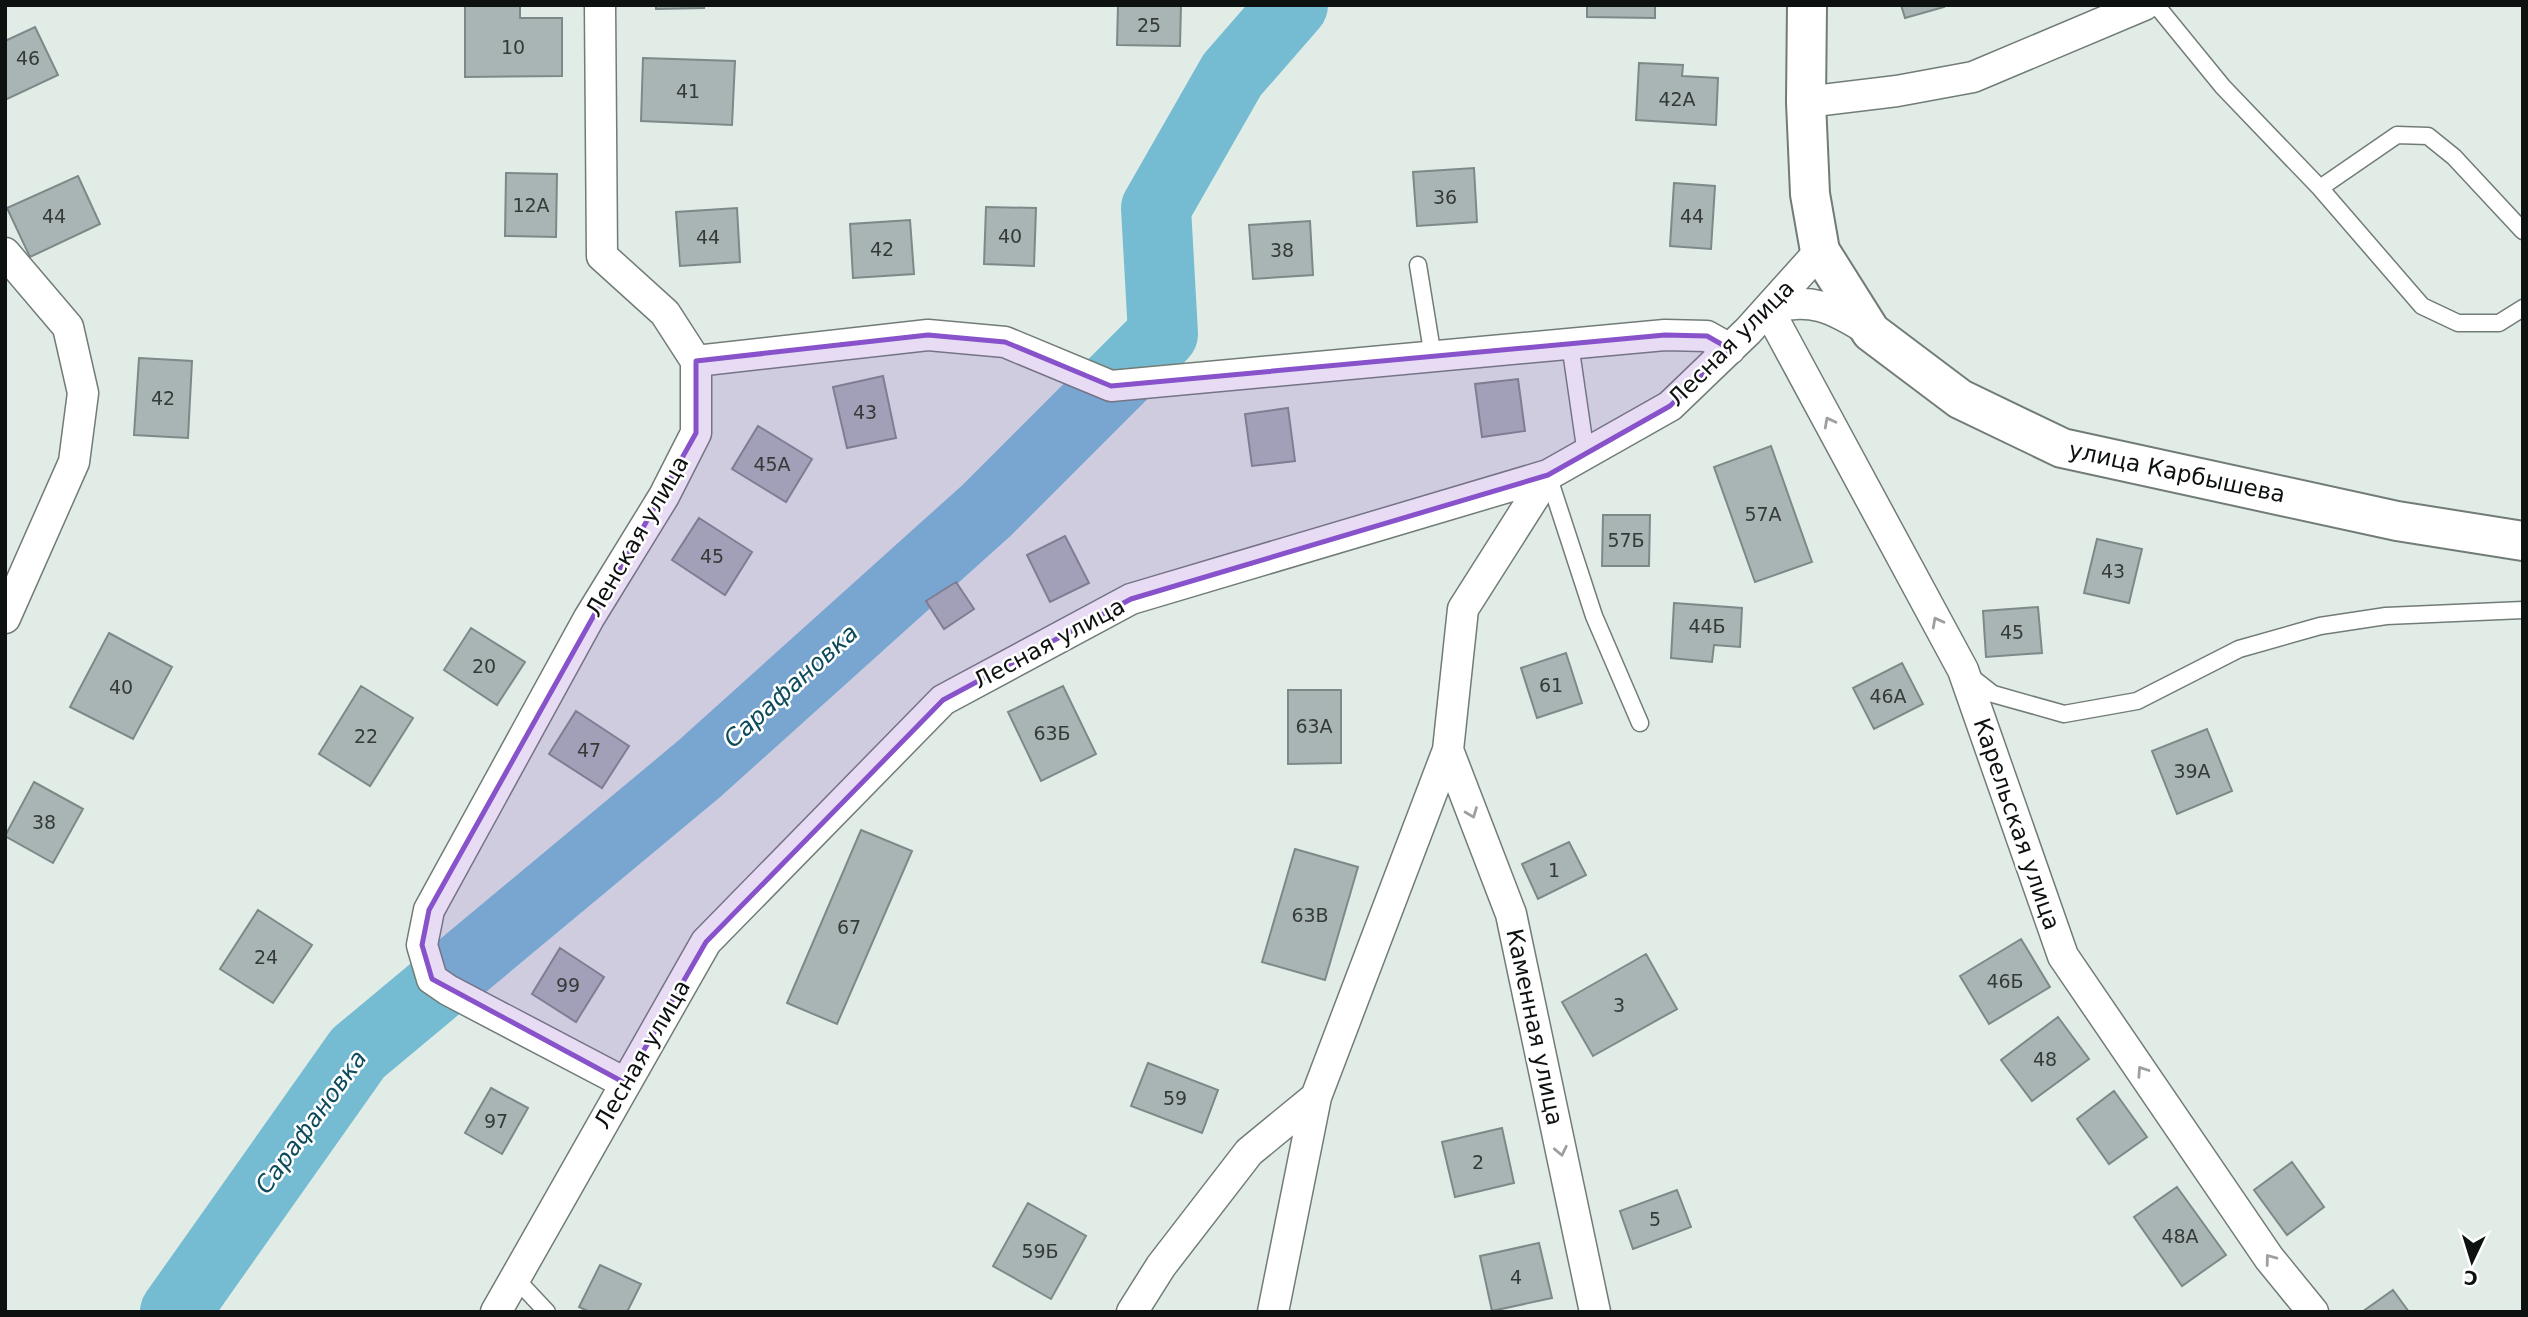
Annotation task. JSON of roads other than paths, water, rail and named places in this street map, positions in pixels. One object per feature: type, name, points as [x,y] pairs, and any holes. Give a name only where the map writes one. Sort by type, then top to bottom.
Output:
[{"type":"main road","points":[[1807,5],[1806,102],[1810,194],[1820,251]]},
{"type":"main road","name":"улица Карбышева","points":[[1820,251],[1871,332],[1960,399],[2062,448],[2397,521],[2523,541]]},
{"type":"street","points":[[600,5],[602,256],[665,313],[696,361],[928,335],[1005,342],[1111,386],[1665,335],[1707,336],[1730,349]]},
{"type":"street","points":[[1806,102],[1897,91],[1973,77],[2144,5]]},
{"type":"street","name":"Лесная улица","points":[[496,1312],[706,942],[943,700],[1131,599],[1548,475],[1670,406],[1730,349],[1820,251]]},
{"type":"street","points":[[5,253],[68,327],[83,393],[74,462],[5,618]]},
{"type":"street","points":[[1768,309],[1786,303],[1816,305],[1838,311],[1871,332]]},
{"type":"street","name":"Карельская улица","points":[[1768,309],[1963,670],[2063,956],[2269,1258],[2313,1312]]},
{"type":"street","name":"Ленская улица","points":[[625,1083],[440,984],[422,945],[429,910],[589,618],[664,496],[696,433],[696,361]]},
{"type":"street","points":[[1273,1312],[1316,1097],[1448,750],[1463,609],[1548,475]]},
{"type":"street","name":"Каменная улица","points":[[1448,750],[1511,914],[1595,1312]]},
{"type":"street","points":[[1132,1312],[1161,1266],[1249,1152],[1316,1097]]},
{"type":"lane","points":[[2156,5],[2223,87],[2320,188],[2422,306],[2458,323],[2499,323],[2523,308]]},
{"type":"lane","points":[[2320,188],[2396,135],[2428,136],[2454,158],[2523,231]]},
{"type":"lane","points":[[1418,265],[1433,357]]},
{"type":"lane","points":[[1570,344],[1586,454]]},
{"type":"lane","points":[[1548,475],[1594,617],[1640,723]]},
{"type":"lane","points":[[1963,670],[1993,694],[2064,714],[2137,701],[2239,649],[2320,626],[2386,616],[2523,610]]},
{"type":"lane","points":[[516,1279],[547,1312]]},
{"type":"waterway","name":"Сарафановка","points":[[175,1312],[358,1053],[699,769],[987,510],[1163,334],[1156,208],[1232,75],[1293,5]]}]
